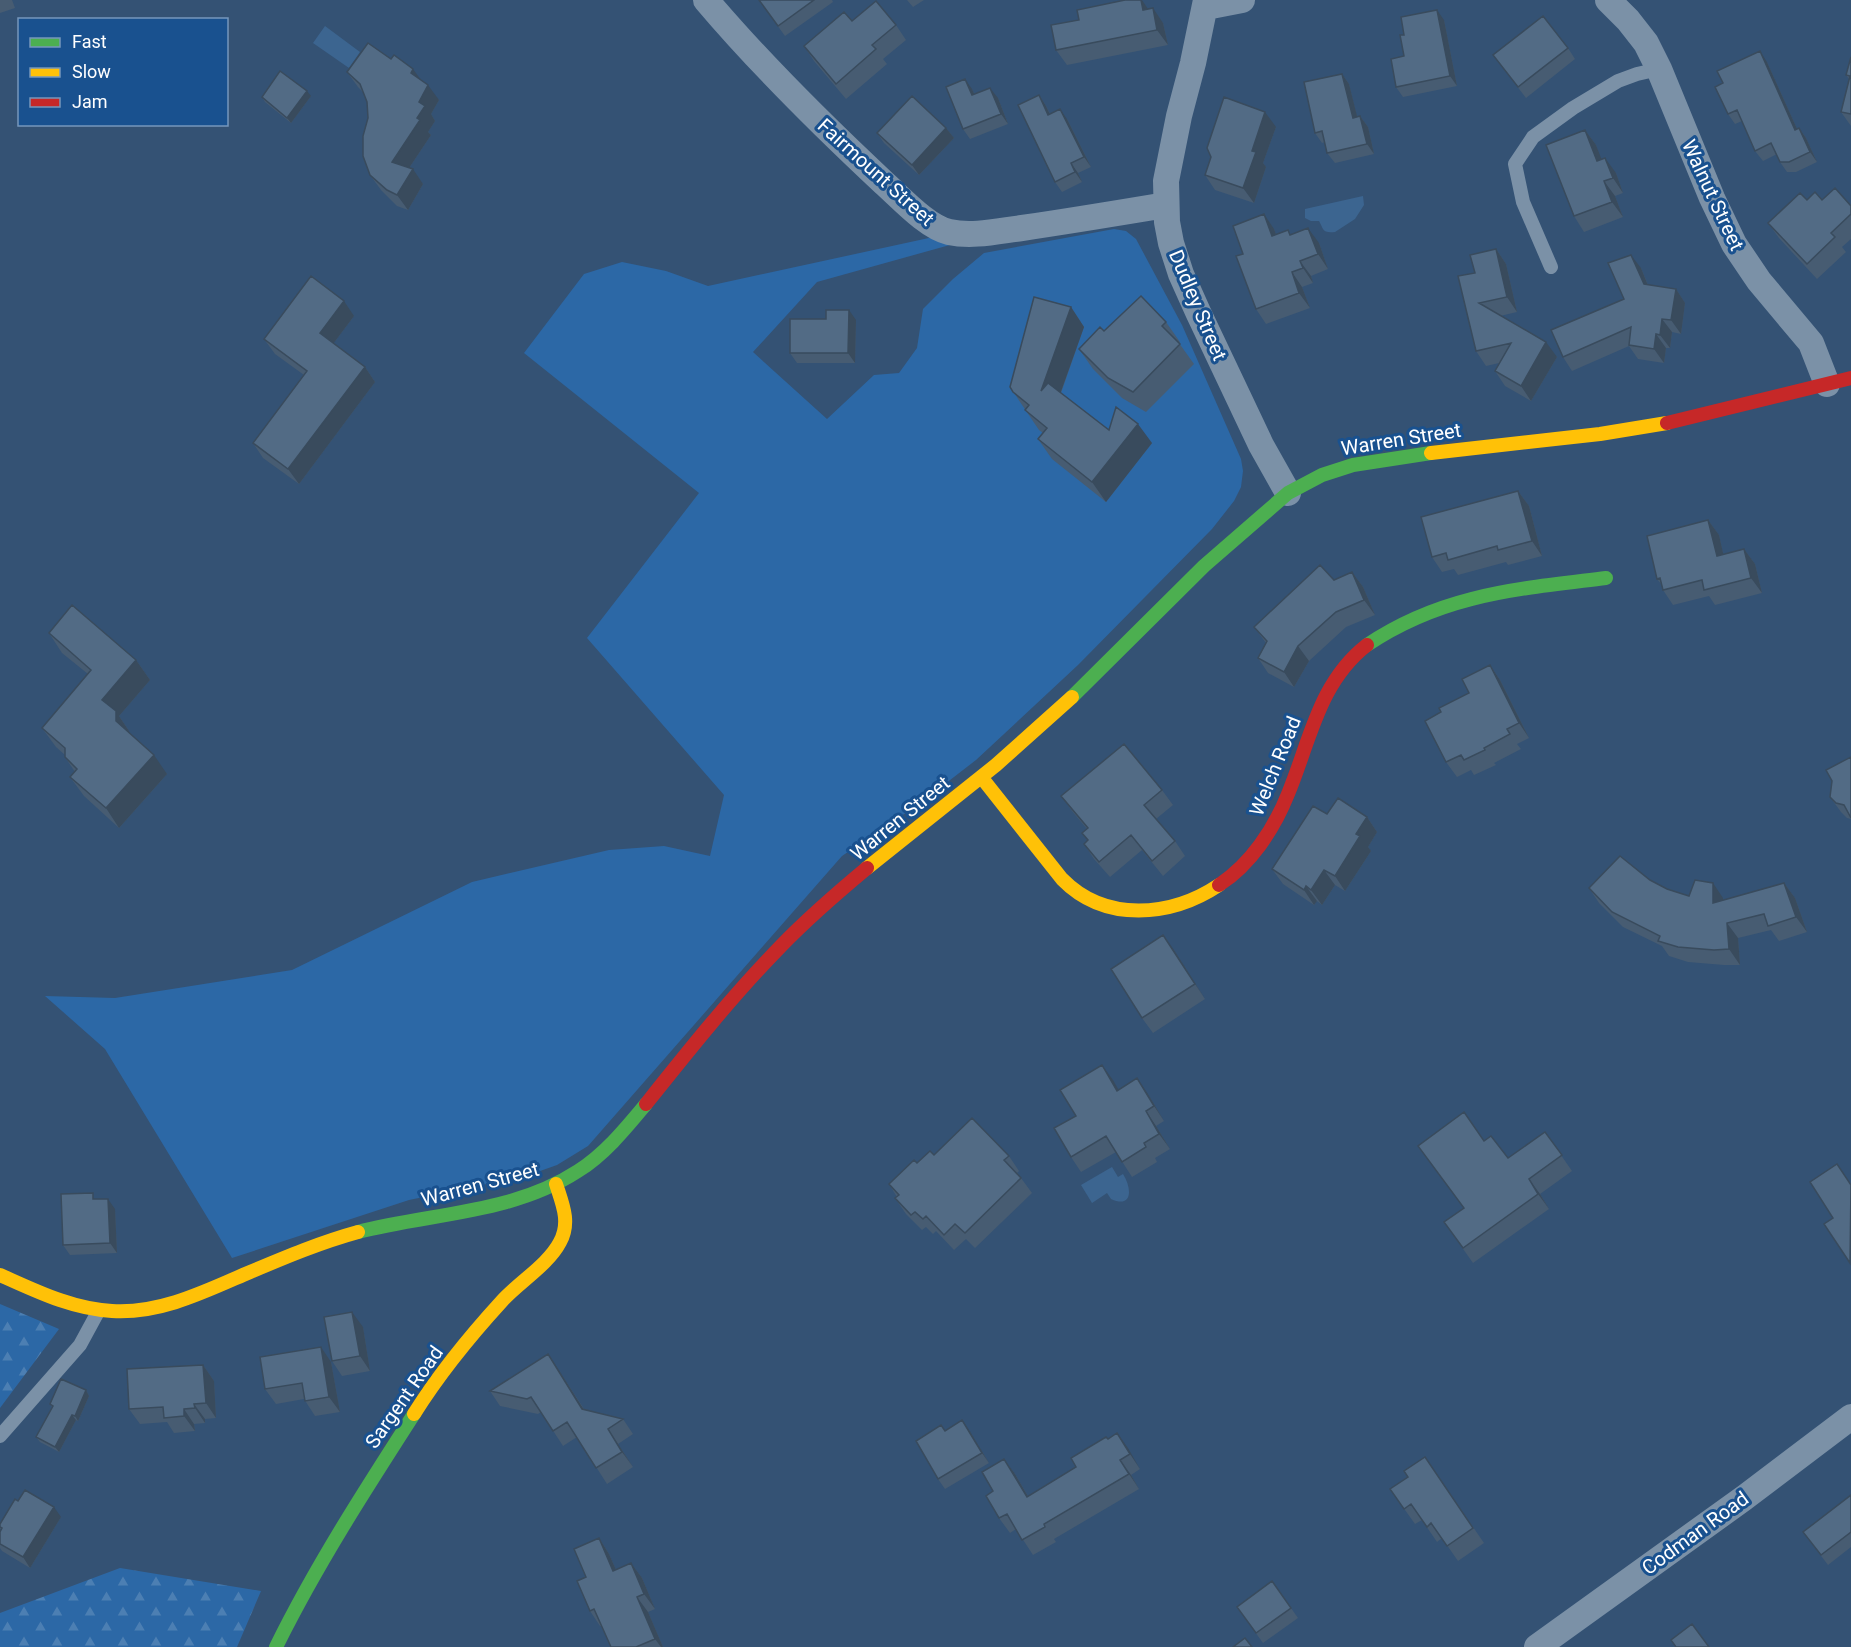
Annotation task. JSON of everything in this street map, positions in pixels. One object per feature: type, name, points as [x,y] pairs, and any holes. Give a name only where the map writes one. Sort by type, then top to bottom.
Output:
[{"type":"street","name":"Fairmount Street","points":[[706,0],[833,136],[937,227],[964,234],[981,233],[1166,205]]},
{"type":"street","points":[[1206,3],[1242,0]]},
{"type":"street","name":"Walnut Street","points":[[1608,0],[1646,43],[1734,244],[1764,289],[1811,343],[1839,381]]},
{"type":"street","name":"Dudley Street","points":[[1206,3],[1166,181],[1167,222],[1181,274],[1261,444],[1288,492]]},
{"type":"street","name":"Warren Street","points":[[0,1275],[63,1302],[99,1310],[121,1312],[155,1308],[238,1279],[298,1251],[352,1233],[513,1200],[556,1184],[587,1166],[627,1126],[779,948],[827,902],[982,778],[1034,732],[1196,573],[1288,492],[1321,474],[1362,461],[1627,430],[1705,415],[1839,381]]},
{"type":"street","name":"Welch Road","points":[[982,778],[1060,876],[1082,897],[1100,906],[1130,910],[1154,910],[1182,905],[1222,885],[1253,855],[1285,802],[1308,734],[1323,702],[1344,669],[1365,647],[1410,619],[1455,602],[1503,591],[1606,578]]},
{"type":"street","name":"Sargent Road","points":[[276,1647],[295,1608],[337,1535],[424,1398],[480,1326],[560,1243],[564,1233],[566,1215],[556,1184]]},
{"type":"street","name":"Codman Road","points":[[1537,1647],[1744,1498],[1851,1417]]},
{"type":"lane","points":[[1551,267],[1523,202],[1515,164],[1533,137],[1573,108],[1618,81],[1659,69]]},
{"type":"lane","points":[[0,1436],[80,1345],[99,1310]]},
{"type":"green space","points":[[1114,229],[1126,231],[1136,239],[1182,325],[1241,459],[1243,471],[1241,487],[1234,501],[1212,529],[1078,665],[976,760],[919,804],[842,856],[588,1146],[557,1165],[526,1176],[409,1200],[232,1258],[105,1049],[45,996],[115,998],[292,970],[472,882],[609,850],[664,846],[710,856],[724,795],[587,638],[699,493],[524,353],[584,274],[622,262],[666,271],[708,286],[938,236],[957,243],[817,282],[753,352],[827,419],[874,375],[899,373],[917,348],[923,309],[953,279],[984,253]]},
{"type":"green space","points":[[0,1304],[59,1329],[0,1408]]},
{"type":"green space","points":[[120,1568],[261,1591],[237,1647],[0,1647],[0,1613]]},
{"type":"shaded area","points":[[325,26],[360,52],[349,68],[313,43]]},
{"type":"shaded area","points":[[1363,196],[1364,205],[1355,219],[1335,232],[1323,229],[1319,221],[1305,218],[1305,209]]},
{"type":"shaded area","points":[[1112,1167],[1118,1177],[1123,1174],[1126,1180],[1129,1191],[1127,1199],[1118,1201],[1111,1199],[1107,1193],[1092,1203],[1081,1185]]},
{"type":"building","points":[[759,0],[814,0],[778,26]]},
{"type":"building","points":[[1125,0],[1141,0],[1143,10],[1153,8],[1157,30],[1056,50],[1051,25],[1079,20],[1077,10]]},
{"type":"building","points":[[876,1],[896,25],[872,45],[876,49],[836,84],[804,46],[844,12],[852,21]]},
{"type":"building","points":[[1437,10],[1450,76],[1396,87],[1391,59],[1404,56],[1400,35],[1404,35],[1401,17]]},
{"type":"building","points":[[1543,16],[1568,48],[1518,87],[1493,55]]},
{"type":"building","points":[[368,43],[391,59],[394,55],[413,69],[411,73],[428,85],[419,102],[425,106],[417,118],[420,120],[392,162],[413,169],[397,195],[387,190],[370,175],[363,156],[363,136],[368,118],[367,102],[360,84],[347,72]]},
{"type":"building","points":[[1760,51],[1795,130],[1799,128],[1810,152],[1789,162],[1780,162],[1771,143],[1755,151],[1737,110],[1728,114],[1715,87],[1723,83],[1717,71]]},
{"type":"building","points":[[1851,57],[1851,114],[1841,112],[1850,76],[1846,75]]},
{"type":"building","points":[[280,71],[307,91],[287,118],[262,97]]},
{"type":"building","points":[[1342,74],[1353,118],[1360,116],[1367,144],[1327,153],[1322,131],[1315,133],[1304,82]]},
{"type":"building","points":[[965,79],[972,95],[990,88],[1001,114],[963,129],[946,87]]},
{"type":"building","points":[[1039,95],[1048,115],[1060,109],[1084,157],[1071,163],[1075,172],[1055,182],[1018,105]]},
{"type":"building","points":[[912,96],[946,128],[912,165],[877,133]]},
{"type":"building","points":[[1224,97],[1265,112],[1252,151],[1256,152],[1243,188],[1205,175],[1211,157],[1207,148]]},
{"type":"building","points":[[1585,130],[1597,161],[1605,158],[1613,178],[1604,181],[1612,202],[1574,216],[1546,145]]},
{"type":"building","points":[[1835,188],[1851,206],[1851,214],[1831,233],[1835,237],[1807,264],[1768,223],[1800,193],[1807,200],[1815,192],[1822,200]]},
{"type":"building","points":[[1264,214],[1272,236],[1288,230],[1290,235],[1308,228],[1318,254],[1300,261],[1303,268],[1292,272],[1299,293],[1256,309],[1236,256],[1243,254],[1233,226]]},
{"type":"building","points":[[1496,249],[1507,297],[1479,303],[1546,342],[1521,386],[1495,371],[1511,343],[1476,351],[1458,276],[1475,273],[1470,255]]},
{"type":"building","points":[[1631,255],[1644,284],[1676,289],[1671,320],[1662,319],[1660,335],[1656,334],[1654,349],[1629,345],[1631,327],[1563,357],[1551,330],[1624,299],[1608,263]]},
{"type":"building","points":[[311,276],[344,301],[320,333],[365,367],[288,469],[253,443],[307,371],[264,339]]},
{"type":"building","points":[[1141,296],[1166,322],[1162,326],[1180,344],[1133,392],[1108,378],[1079,349],[1100,327],[1104,331]]},
{"type":"building","points":[[1034,297],[1071,307],[1041,391],[1048,383],[1109,430],[1116,407],[1138,424],[1092,482],[1038,439],[1047,428],[1025,410],[1029,405],[1010,387]]},
{"type":"building","points":[[826,310],[849,310],[848,353],[790,353],[790,319],[826,319]]},
{"type":"building","points":[[1518,491],[1532,541],[1498,550],[1497,546],[1448,560],[1446,553],[1432,557],[1421,517]]},
{"type":"building","points":[[1708,520],[1717,556],[1744,549],[1751,578],[1704,590],[1702,580],[1663,590],[1660,578],[1657,579],[1647,536]]},
{"type":"building","points":[[1320,565],[1334,580],[1352,572],[1364,600],[1336,612],[1298,646],[1284,672],[1258,658],[1267,641],[1254,627]]},
{"type":"building","points":[[72,605],[136,660],[102,700],[116,711],[116,721],[154,755],[106,808],[70,777],[77,769],[65,757],[65,748],[42,728],[91,670],[49,633]]},
{"type":"building","points":[[1490,665],[1519,723],[1507,729],[1510,734],[1484,748],[1485,750],[1464,760],[1461,755],[1446,762],[1425,721],[1441,712],[1439,708],[1469,693],[1462,679]]},
{"type":"building","points":[[1124,744],[1162,790],[1144,805],[1175,841],[1152,861],[1131,835],[1099,862],[1084,844],[1088,840],[1082,833],[1088,828],[1061,796]]},
{"type":"building","points":[[1851,757],[1851,818],[1844,805],[1836,803],[1830,797],[1832,781],[1826,770]]},
{"type":"building","points":[[1338,798],[1367,817],[1356,834],[1360,836],[1335,876],[1324,870],[1311,890],[1306,886],[1304,890],[1272,869],[1313,806],[1327,814]]},
{"type":"building","points":[[1620,856],[1650,880],[1667,889],[1689,896],[1695,880],[1713,883],[1713,903],[1784,883],[1796,917],[1768,926],[1764,914],[1727,923],[1729,949],[1678,947],[1658,941],[1660,936],[1612,912],[1589,888]]},
{"type":"building","points":[[1163,935],[1195,984],[1142,1018],[1111,969]]},
{"type":"building","points":[[1102,1065],[1117,1091],[1137,1078],[1154,1106],[1146,1111],[1159,1134],[1144,1143],[1146,1147],[1122,1162],[1106,1136],[1071,1157],[1054,1128],[1076,1116],[1060,1090]]},
{"type":"building","points":[[1464,1112],[1484,1141],[1491,1136],[1508,1158],[1545,1132],[1562,1155],[1529,1179],[1538,1194],[1463,1248],[1444,1222],[1464,1208],[1418,1146]]},
{"type":"building","points":[[972,1118],[1009,1156],[1004,1160],[1021,1178],[965,1233],[955,1224],[944,1235],[926,1216],[923,1219],[915,1212],[911,1215],[895,1198],[899,1195],[889,1184],[914,1160],[917,1163],[930,1151],[934,1155]]},
{"type":"building","points":[[1837,1164],[1851,1185],[1850,1263],[1824,1224],[1833,1218],[1810,1182]]},
{"type":"building","points":[[93,1193],[93,1199],[108,1199],[110,1243],[63,1245],[61,1194]]},
{"type":"building","points":[[352,1312],[360,1356],[332,1361],[324,1317]]},
{"type":"building","points":[[321,1347],[329,1397],[305,1401],[302,1383],[265,1389],[260,1357]]},
{"type":"building","points":[[548,1354],[582,1409],[623,1419],[608,1429],[622,1452],[596,1468],[567,1422],[553,1431],[531,1397],[527,1399],[490,1391]]},
{"type":"building","points":[[203,1365],[206,1403],[194,1404],[195,1408],[184,1409],[184,1416],[164,1418],[163,1407],[129,1409],[127,1369]]},
{"type":"building","points":[[61,1379],[86,1390],[75,1416],[72,1415],[55,1447],[36,1437],[53,1406],[50,1404]]},
{"type":"building","points":[[962,1420],[982,1453],[938,1479],[916,1441],[941,1425],[945,1431]]},
{"type":"building","points":[[1117,1433],[1130,1454],[1120,1460],[1129,1474],[1044,1524],[1045,1527],[1022,1540],[1007,1514],[999,1518],[986,1496],[993,1491],[982,1472],[1004,1459],[1027,1497],[1076,1467],[1071,1458]]},
{"type":"building","points":[[1425,1457],[1473,1528],[1447,1546],[1431,1523],[1427,1527],[1411,1504],[1404,1509],[1390,1489],[1408,1477],[1404,1471]]},
{"type":"building","points":[[25,1490],[54,1507],[23,1557],[0,1544],[2,1528],[0,1524],[15,1499],[18,1501]]},
{"type":"building","points":[[1851,1495],[1851,1532],[1821,1555],[1803,1532]]},
{"type":"building","points":[[599,1538],[613,1571],[631,1563],[644,1594],[637,1597],[655,1639],[636,1647],[611,1647],[594,1609],[590,1611],[577,1581],[586,1577],[574,1549]]},
{"type":"building","points":[[1272,1581],[1291,1608],[1256,1633],[1237,1607]]},
{"type":"building","points":[[1692,1624],[1709,1647],[1676,1647],[1671,1640]]},
{"type":"building","points":[[1245,1638],[1252,1647],[1233,1647]]},
{"type":"traffic: fast","points":[[1072,697],[1204,566],[1288,493],[1322,475],[1353,465],[1431,453]]},
{"type":"traffic: fast","points":[[1367,645],[1395,628],[1453,604],[1482,596],[1606,578]]},
{"type":"traffic: fast","points":[[358,1232],[471,1211],[526,1196],[553,1185],[597,1157],[646,1104]]},
{"type":"traffic: fast","points":[[276,1647],[324,1558],[414,1414]]},
{"type":"traffic: slow","points":[[1431,453],[1600,434],[1667,423]]},
{"type":"traffic: slow","points":[[867,868],[996,765],[1072,697]]},
{"type":"traffic: slow","points":[[982,778],[1062,879],[1079,893],[1098,903],[1118,909],[1160,909],[1200,896],[1219,885]]},
{"type":"traffic: slow","points":[[414,1414],[444,1370],[478,1328],[509,1294],[541,1266],[560,1242],[565,1220],[556,1184]]},
{"type":"traffic: slow","points":[[0,1275],[54,1298],[83,1307],[112,1311],[146,1309],[196,1295],[328,1241],[358,1232]]},
{"type":"traffic: jam","points":[[1667,423],[1851,378]]},
{"type":"traffic: jam","points":[[1219,885],[1241,867],[1268,833],[1288,794],[1327,694],[1351,660],[1367,645]]},
{"type":"traffic: jam","points":[[646,1104],[763,965],[812,916],[867,868]]}]
